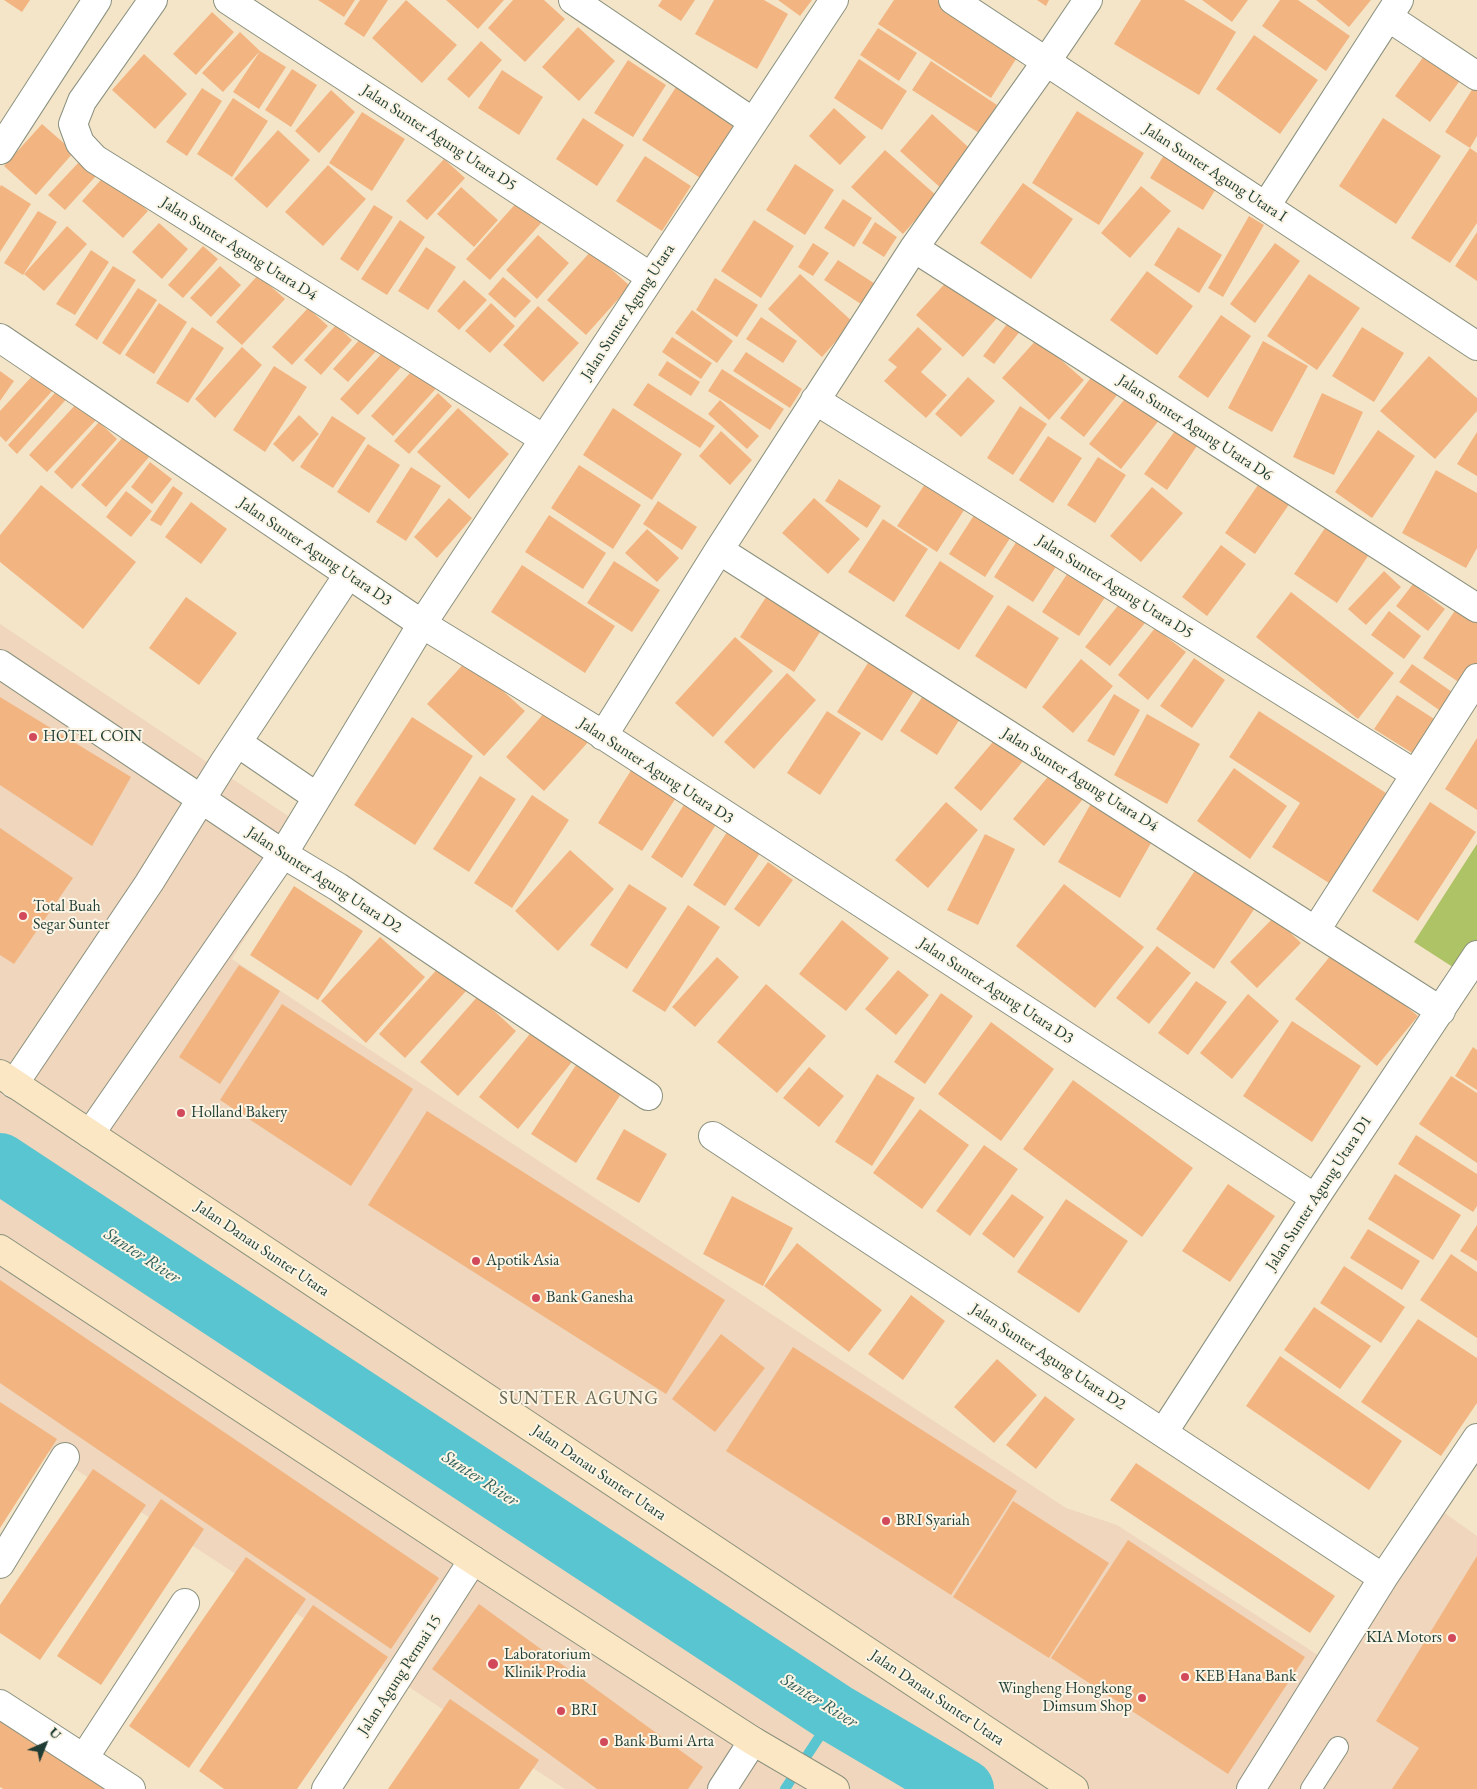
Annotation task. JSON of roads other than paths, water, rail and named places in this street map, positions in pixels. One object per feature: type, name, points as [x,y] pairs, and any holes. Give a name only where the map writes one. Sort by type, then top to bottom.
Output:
[{"type":"main road","name":"Jalan Danau Sunter Utara","points":[[7,1079],[1074,1789]]},
{"type":"main road","points":[[0,1249],[473,1560],[758,1744],[824,1783]]},
{"type":"street","points":[[0,150],[97,0]]},
{"type":"street","name":"Jalan Sunter Agung Utara D4","points":[[153,0],[82,100],[73,124],[80,143],[95,159],[544,439]]},
{"type":"street","name":"Jalan Sunter Agung Utara D5","points":[[228,0],[651,277]]},
{"type":"street","points":[[573,0],[753,122]]},
{"type":"street","name":"Jalan Sunter Agung Utara","points":[[90,1134],[283,854],[422,624],[834,0]]},
{"type":"street","name":"Jalan Sunter Agung Utara I","points":[[953,0],[1477,346]]},
{"type":"street","points":[[603,736],[719,550],[914,248],[1088,0]]},
{"type":"street","points":[[1266,206],[1394,9],[1477,76]]},
{"type":"street","name":"Jalan Sunter Agung Utara D6","points":[[914,248],[1477,608]]},
{"type":"street","name":"Jalan Sunter Agung Utara D3","points":[[0,338],[422,624],[603,736],[1315,1198]]},
{"type":"street","name":"Jalan Sunter Agung Utara D5","points":[[815,400],[1415,774]]},
{"type":"street","name":"Jalan Sunter Agung Utara D4","points":[[719,550],[1441,1011]]},
{"type":"street","points":[[7,1079],[149,883],[348,574]]},
{"type":"street","name":"Jalan Sunter Agung Utara D2","points":[[0,664],[283,854],[338,887],[648,1096]]},
{"type":"street","points":[[1316,930],[1477,678]]},
{"type":"street","points":[[238,743],[317,797]]},
{"type":"street","name":"Jalan Sunter Agung Utara D1","points":[[1163,1433],[1315,1198],[1477,955]]},
{"type":"street","name":"Jalan Sunter Agung Utara D2","points":[[713,1136],[1383,1578]]},
{"type":"street","points":[[1251,1789],[1383,1578],[1477,1438]]},
{"type":"street","points":[[0,1564],[65,1457]]},
{"type":"street","name":"Jalan Agung Permai 15","points":[[326,1789],[473,1560]]},
{"type":"street","points":[[84,1758],[184,1603]]},
{"type":"street","points":[[0,1704],[131,1789]]},
{"type":"street","points":[[722,1789],[758,1744]]},
{"type":"lane","points":[[1311,1789],[1338,1747]]},
{"type":"waterway","name":"Sunter River","points":[[0,1163],[835,1713],[964,1789]]},
{"type":"waterway","points":[[785,1789],[835,1713]]},
{"type":"place","name":"HOTEL COIN","points":[[33,737]]},
{"type":"place","name":"Total Buah Segar Sunter","points":[[23,916]]},
{"type":"place","name":"Holland Bakery","points":[[181,1113]]},
{"type":"place","name":"Apotik Asia","points":[[476,1261]]},
{"type":"place","name":"Bank Ganesha","points":[[536,1298]]},
{"type":"place","name":"BRI Syariah","points":[[886,1521]]},
{"type":"place","name":"KIA Motors","points":[[1452,1638]]},
{"type":"place","name":"Laboratorium Klinik Prodia","points":[[493,1664]]},
{"type":"place","name":"KEB Hana Bank","points":[[1185,1677]]},
{"type":"place","name":"Wingheng Hongkong Dimsum Shop","points":[[1142,1698]]},
{"type":"place","name":"BRI","points":[[561,1711]]},
{"type":"place","name":"Bank Bumi Arta","points":[[604,1742]]},
{"type":"district","name":"SUNTER AGUNG","points":[[579,1399]]}]
